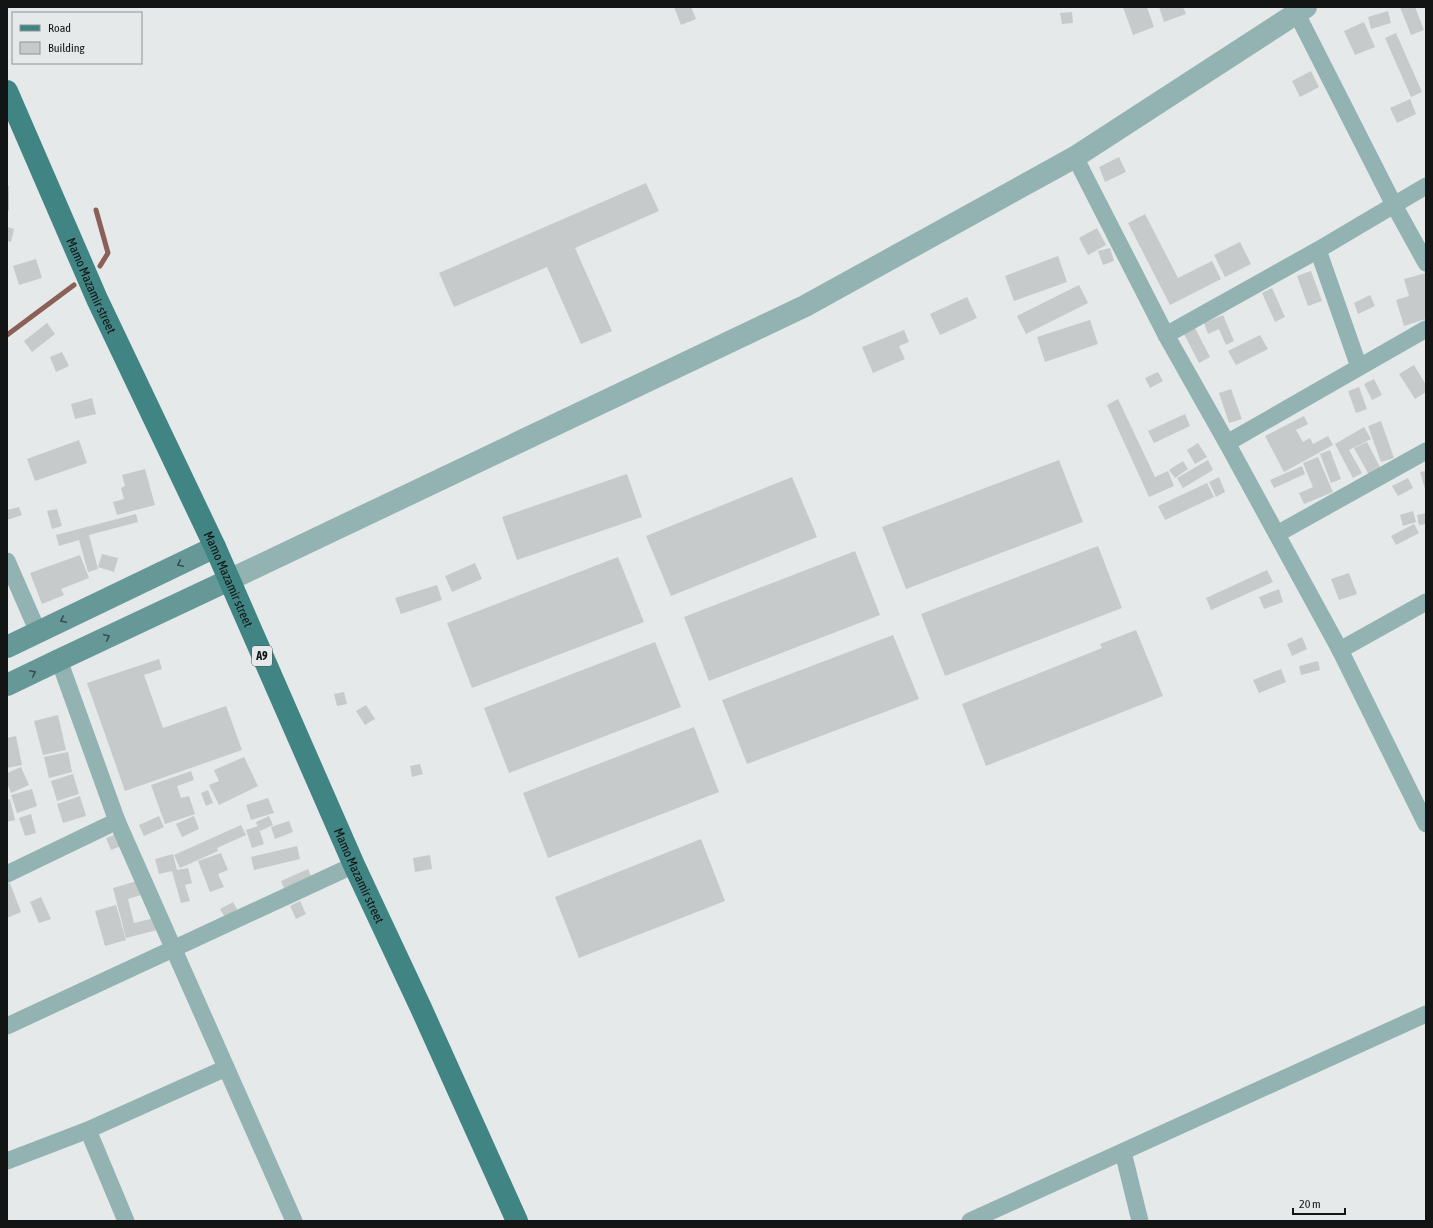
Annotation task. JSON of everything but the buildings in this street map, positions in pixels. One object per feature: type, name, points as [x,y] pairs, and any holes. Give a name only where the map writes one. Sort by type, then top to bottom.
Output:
[{"type":"main road","name":"Mamo Mazamir street","points":[[7,91],[98,299],[215,548],[354,865],[421,1008],[517,1221]]},
{"type":"main road","points":[[7,647],[215,548]]},
{"type":"main road","points":[[7,685],[229,580]]},
{"type":"street","points":[[229,580],[804,306],[1075,156],[1301,10],[1394,205],[1426,263]]},
{"type":"street","points":[[1075,156],[1166,335],[1340,650],[1426,824]]},
{"type":"street","points":[[1166,335],[1318,250],[1426,186]]},
{"type":"street","points":[[1318,250],[1359,367]]},
{"type":"street","points":[[1227,443],[1426,329]]},
{"type":"street","points":[[1277,534],[1426,451]]},
{"type":"street","points":[[7,561],[38,632]]},
{"type":"street","points":[[1340,650],[1426,602]]},
{"type":"street","points":[[59,660],[117,821],[294,1221]]},
{"type":"street","points":[[7,874],[117,821]]},
{"type":"street","points":[[7,1026],[354,865]]},
{"type":"street","points":[[970,1221],[1426,1014]]},
{"type":"street","points":[[7,1161],[88,1130],[226,1068]]},
{"type":"street","points":[[88,1130],[126,1221]]},
{"type":"street","points":[[1123,1152],[1140,1221]]},
{"type":"waterway","points":[[96,210],[108,253],[100,266]]},
{"type":"waterway","points":[[7,335],[74,285]]}]
